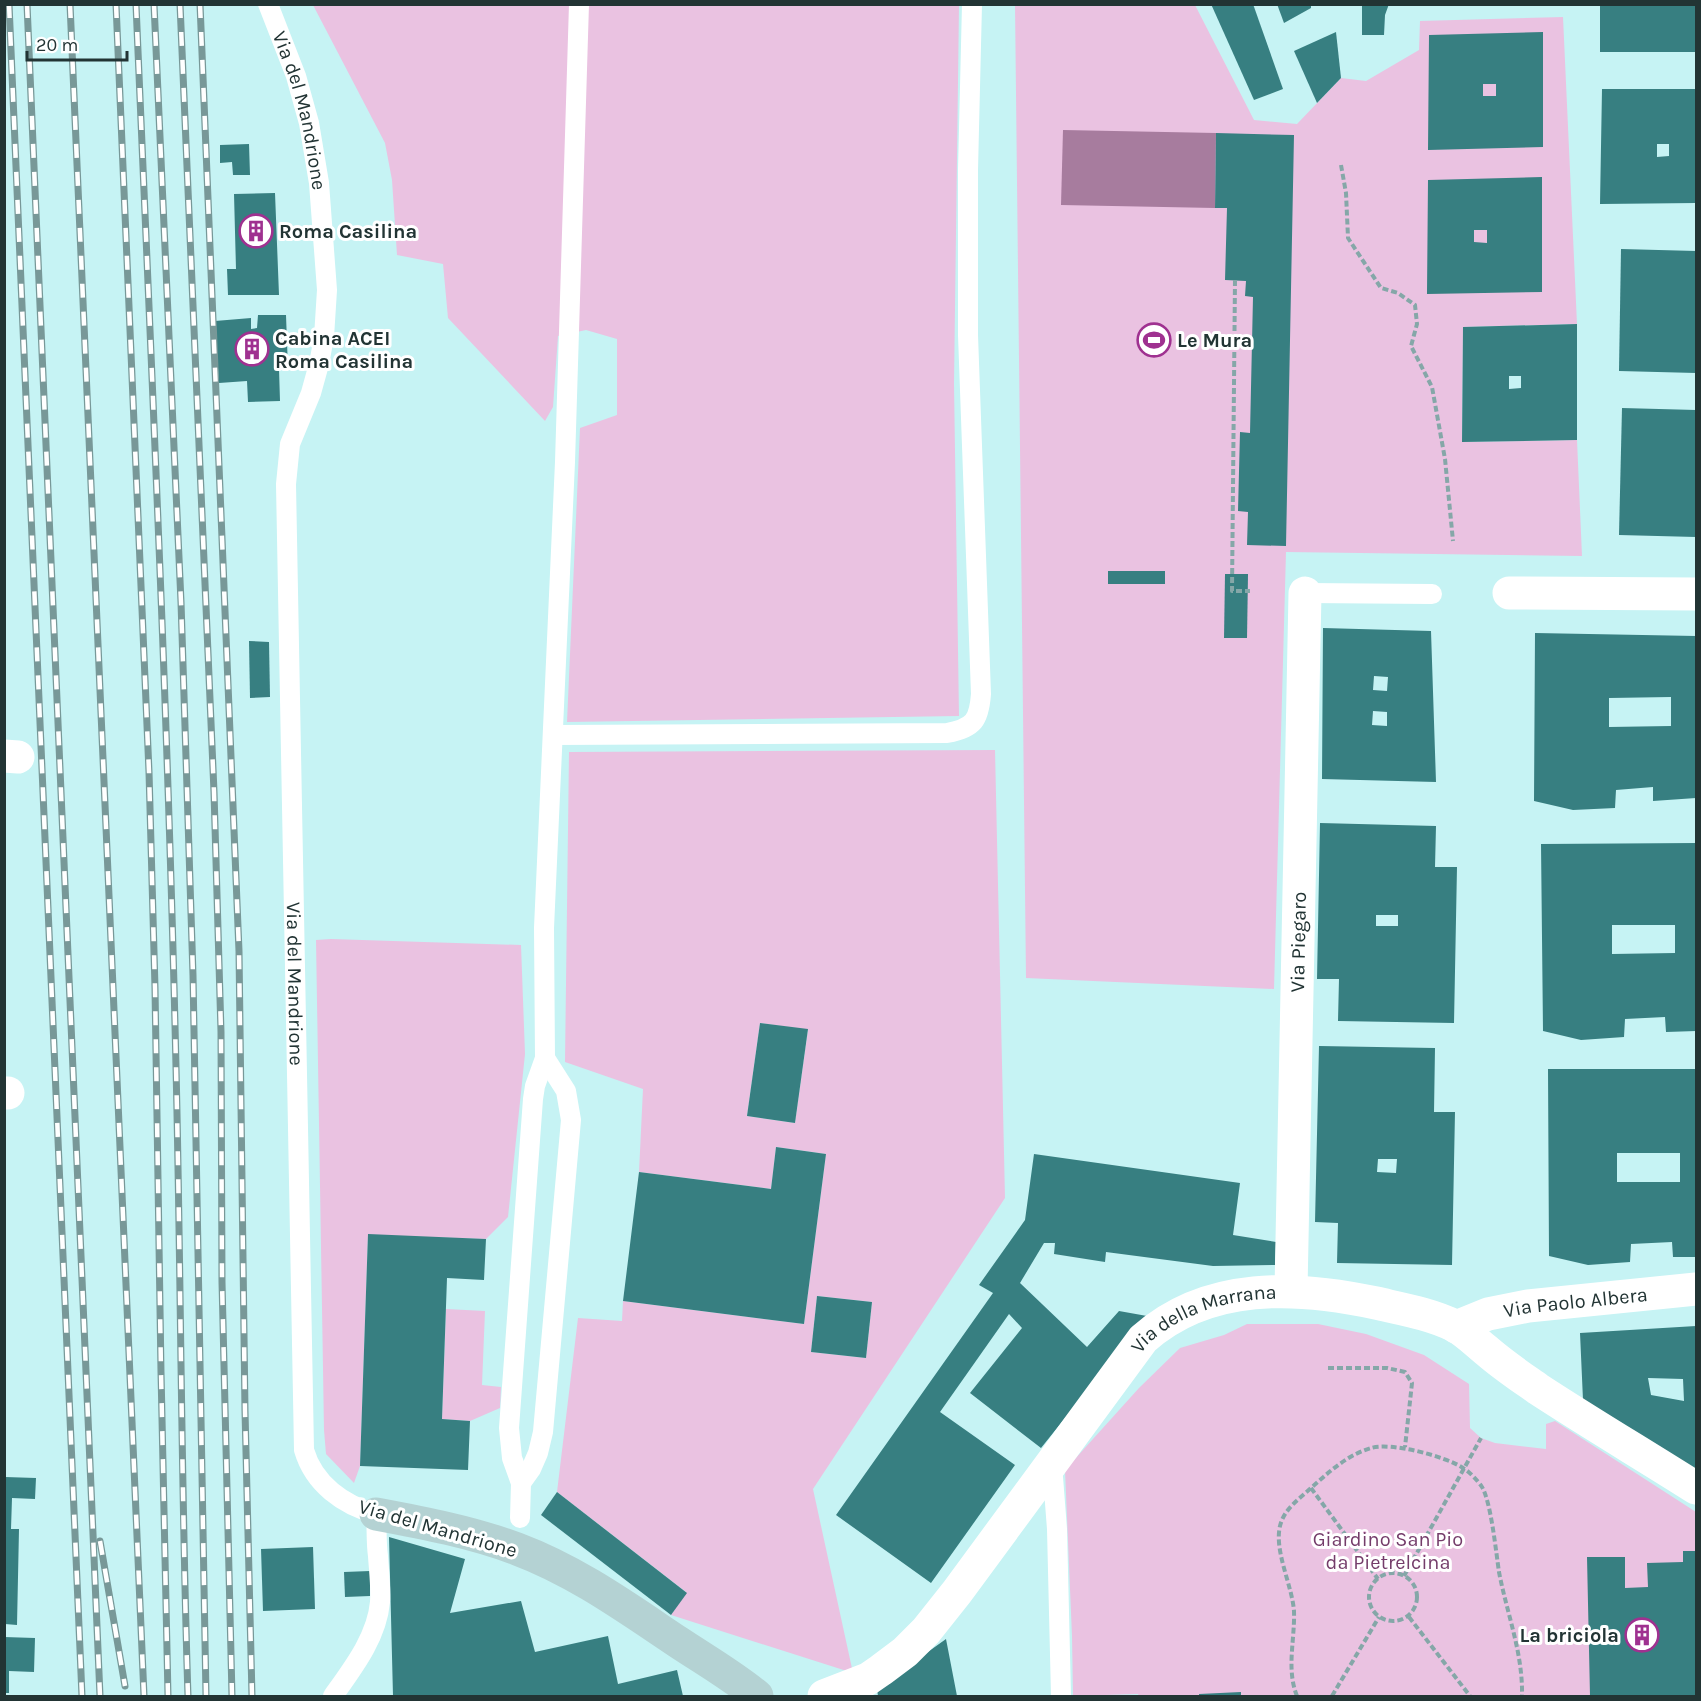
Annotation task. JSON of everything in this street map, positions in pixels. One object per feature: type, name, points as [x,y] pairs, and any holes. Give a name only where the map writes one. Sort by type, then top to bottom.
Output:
[{"type":"street","name":"Via Piegaro","points":[[1291,1290],[1305,593]]},
{"type":"street","points":[[1509,593],[1696,594]]},
{"type":"street","name":"Via Paolo Albera","points":[[1456,1327],[1507,1309],[1696,1289]]},
{"type":"street","name":"Via della Marrana","points":[[824,1696],[868,1678],[894,1661],[916,1642],[957,1592],[1143,1339],[1164,1322],[1186,1309],[1218,1300],[1259,1292],[1291,1290],[1335,1295],[1396,1307],[1456,1327],[1539,1389],[1696,1488]]},
{"type":"street","name":"Via del Mandrione","points":[[376,1514],[429,1524],[490,1540],[564,1570],[627,1607],[757,1696]]},
{"type":"lane","name":"Via del Mandrione","points":[[268,4],[296,76],[309,123],[319,183],[327,290],[324,337],[319,364],[311,393],[290,444],[286,484],[304,1450],[308,1464],[330,1491],[376,1514]]},
{"type":"lane","points":[[520,1518],[521,1483],[512,1458],[509,1428],[533,1099],[545,1058],[543,954],[570,310],[579,4]]},
{"type":"lane","points":[[552,735],[947,733],[961,730],[973,723],[980,711],[968,335],[972,4]]},
{"type":"lane","points":[[1305,593],[1432,594]]},
{"type":"lane","points":[[521,1483],[534,1461],[543,1432],[571,1120],[566,1091],[545,1058]]},
{"type":"lane","points":[[1052,1464],[1057,1528],[1061,1696]]},
{"type":"lane","points":[[333,1696],[356,1662],[377,1620],[380,1602],[376,1514]]},
{"type":"path","points":[[1341,165],[1346,193],[1348,238],[1381,288],[1398,293],[1414,305],[1417,324],[1411,346],[1431,387],[1445,459],[1453,541]]},
{"type":"path","points":[[1235,280],[1232,591],[1250,591]]},
{"type":"path","points":[[1328,1368],[1387,1368],[1405,1372],[1412,1383],[1406,1447]]},
{"type":"path","points":[[1404,1576],[1481,1438]]},
{"type":"path","points":[[1297,1696],[1292,1683],[1294,1611],[1280,1546],[1280,1526],[1288,1508],[1344,1460],[1372,1447],[1406,1447],[1463,1468],[1482,1488],[1499,1573],[1516,1639],[1523,1679],[1522,1696]]},
{"type":"path","points":[[1311,1488],[1378,1579]]},
{"type":"path","points":[[1390,1573],[1404,1576],[1410,1580],[1417,1591],[1416,1605],[1409,1617],[1391,1621],[1379,1617],[1371,1608],[1371,1589],[1378,1579],[1390,1573]]},
{"type":"path","points":[[1332,1696],[1379,1617]]},
{"type":"path","points":[[1409,1617],[1470,1696]]},
{"type":"green space","points":[[313,5],[959,5],[954,384],[959,716],[567,722],[580,428],[617,415],[617,339],[586,330],[558,336],[553,407],[545,421],[448,318],[443,264],[397,255],[392,180],[385,143]]},
{"type":"green space","name":"Le Mura","points":[[1015,5],[1195,5],[1254,120],[1297,124],[1341,78],[1366,81],[1419,50],[1420,21],[1563,17],[1577,324],[1463,327],[1462,442],[1577,440],[1582,556],[1286,552],[1274,989],[1026,978]]},
{"type":"green space","points":[[995,750],[1005,1198],[813,1489],[853,1673],[671,1615],[686,1592],[557,1492],[578,1318],[622,1321],[623,1301],[804,1324],[826,1154],[776,1147],[771,1189],[639,1172],[643,1089],[565,1062],[569,752]],"holes":[[[760,1023],[808,1030],[795,1123],[747,1116]],[[817,1296],[872,1302],[866,1358],[811,1352]]]},
{"type":"green space","points":[[316,940],[521,945],[525,1054],[508,1217],[486,1239],[368,1235],[360,1466],[354,1483],[326,1454],[324,1430]]},
{"type":"green space","points":[[446,1309],[485,1311],[482,1385],[501,1387],[500,1408],[470,1421],[442,1419]]},
{"type":"green space","name":"Giardino San Pio da Pietrelcina","points":[[1247,1324],[1318,1324],[1366,1334],[1424,1355],[1469,1384],[1470,1428],[1481,1438],[1495,1443],[1546,1449],[1546,1424],[1555,1421],[1696,1512],[1696,1696],[1139,1696],[1138,1694],[1073,1696],[1065,1470],[1139,1388],[1180,1348],[1224,1335]]},
{"type":"shaded area","points":[[1063,130],[1216,133],[1215,208],[1061,205]]},
{"type":"building","points":[[1211,4],[1253,4],[1283,89],[1254,100]]},
{"type":"building","points":[[1277,4],[1311,4],[1311,8],[1284,23]]},
{"type":"building","points":[[1362,4],[1389,4],[1385,15],[1384,35],[1362,35]]},
{"type":"building","points":[[1600,4],[1696,4],[1696,52],[1600,52]]},
{"type":"building","points":[[1336,32],[1341,78],[1317,103],[1294,51]]},
{"type":"building","points":[[1543,32],[1543,147],[1428,150],[1429,35]],"holes":[[[1483,84],[1496,84],[1496,96],[1483,96]]]},
{"type":"building","points":[[1602,89],[1696,89],[1696,203],[1600,204]],"holes":[[[1657,144],[1669,144],[1669,156],[1657,157]]]},
{"type":"building","points":[[1216,133],[1294,135],[1286,546],[1247,545],[1248,512],[1238,511],[1240,432],[1250,433],[1253,297],[1245,296],[1246,281],[1225,280],[1227,208],[1215,208]]},
{"type":"building","points":[[249,144],[250,175],[233,175],[232,162],[220,163],[220,145]]},
{"type":"building","points":[[1542,177],[1542,292],[1427,294],[1428,180]],"holes":[[[1474,230],[1487,230],[1487,243],[1474,242]]]},
{"type":"building","name":"Roma Casilina","points":[[275,193],[279,295],[228,295],[227,269],[236,269],[234,194]]},
{"type":"building","points":[[1621,249],[1696,251],[1696,373],[1619,371]]},
{"type":"building","name":"Cabina ACEI Roma Casilina","points":[[258,315],[286,315],[288,369],[279,369],[280,401],[248,402],[247,381],[219,383],[215,321],[251,318],[251,329],[257,328]]},
{"type":"building","points":[[1577,324],[1577,440],[1462,442],[1463,327]],"holes":[[[1509,376],[1521,376],[1521,388],[1509,389]]]},
{"type":"building","points":[[1622,408],[1696,410],[1696,537],[1619,535]]},
{"type":"building","points":[[1108,571],[1165,571],[1165,584],[1108,584]]},
{"type":"building","points":[[1225,574],[1248,574],[1247,638],[1224,638]]},
{"type":"building","points":[[1323,628],[1431,631],[1436,782],[1322,779]],"holes":[[[1374,676],[1388,677],[1387,691],[1373,690]],[[1373,711],[1387,712],[1387,726],[1372,725]]]},
{"type":"building","points":[[1535,633],[1696,636],[1696,798],[1653,801],[1653,787],[1616,790],[1615,808],[1573,810],[1534,801]],"holes":[[[1671,697],[1671,726],[1609,727],[1609,698]]]},
{"type":"building","points":[[249,641],[269,642],[270,697],[250,698]]},
{"type":"building","points":[[1320,823],[1436,826],[1435,867],[1457,867],[1454,1023],[1338,1021],[1339,979],[1317,979]],"holes":[[[1376,915],[1398,915],[1398,926],[1376,926]]]},
{"type":"building","points":[[1696,843],[1696,1031],[1666,1032],[1665,1017],[1625,1019],[1624,1037],[1581,1040],[1543,1031],[1541,844]],"holes":[[[1612,925],[1675,925],[1675,953],[1612,954]]]},
{"type":"building","points":[[760,1023],[808,1029],[795,1123],[747,1116]]},
{"type":"building","points":[[1319,1046],[1435,1048],[1434,1112],[1455,1112],[1452,1265],[1337,1263],[1338,1223],[1315,1222]],"holes":[[[1378,1159],[1397,1159],[1396,1173],[1377,1172]]]},
{"type":"building","points":[[1548,1069],[1696,1069],[1696,1257],[1673,1257],[1672,1242],[1631,1244],[1630,1262],[1588,1265],[1549,1256]],"holes":[[[1617,1153],[1680,1153],[1680,1182],[1617,1182]]]},
{"type":"building","points":[[776,1147],[826,1154],[804,1324],[623,1301],[639,1172],[771,1189]]},
{"type":"building","points":[[1034,1154],[1240,1183],[1233,1235],[1276,1242],[1275,1265],[1213,1266],[1106,1252],[1105,1262],[1054,1254],[1055,1243],[1044,1243],[1020,1283],[1087,1347],[1119,1311],[1147,1316],[1041,1448],[970,1393],[1022,1328],[1009,1314],[940,1412],[1015,1465],[931,1583],[836,1515],[993,1293],[979,1285],[1025,1220]]},
{"type":"building","points":[[368,1234],[486,1239],[484,1280],[447,1278],[442,1419],[470,1421],[468,1470],[360,1466]]},
{"type":"building","points":[[817,1296],[872,1302],[866,1358],[811,1352]]},
{"type":"building","points":[[1696,1326],[1696,1474],[1583,1400],[1580,1333]],"holes":[[[1648,1378],[1683,1379],[1684,1401],[1651,1395]]]},
{"type":"building","points":[[5,1477],[36,1478],[35,1499],[12,1498],[11,1529],[19,1529],[17,1625],[5,1624]]},
{"type":"building","points":[[557,1492],[687,1593],[671,1615],[541,1515]]},
{"type":"building","points":[[389,1537],[465,1559],[450,1613],[521,1601],[535,1652],[608,1636],[618,1684],[677,1670],[683,1696],[393,1696]]},
{"type":"building","points":[[313,1547],[315,1609],[263,1611],[261,1549]]},
{"type":"building","name":"La briciola","points":[[1683,1551],[1696,1551],[1696,1696],[1590,1696],[1587,1557],[1625,1557],[1625,1588],[1648,1587],[1647,1563],[1683,1562]]},
{"type":"building","points":[[370,1571],[370,1596],[345,1597],[344,1572]]},
{"type":"building","points":[[4,1637],[35,1638],[34,1672],[9,1671],[9,1693],[4,1693]]},
{"type":"building","points":[[946,1639],[957,1696],[878,1696],[876,1683],[897,1674]]},
{"type":"building","points":[[1241,1692],[1241,1696],[1199,1696],[1199,1694]]},
{"type":"railway","points":[[9,4],[82,1696]]},
{"type":"railway","points":[[27,4],[100,1696]]},
{"type":"railway","points":[[70,4],[144,1696]]},
{"type":"railway","points":[[116,4],[149,772],[168,1696]]},
{"type":"railway","points":[[136,4],[159,536],[173,934],[188,1696]]},
{"type":"railway","points":[[154,4],[181,602],[193,975],[206,1696]]},
{"type":"railway","points":[[180,4],[214,792],[221,1032],[222,1282],[232,1696]]},
{"type":"railway","points":[[200,4],[239,951],[245,1411],[252,1696]]},
{"type":"railway","points":[[100,1541],[125,1686]]},
{"type":"place","name":"Roma Casilina","points":[[256,231]]},
{"type":"place","name":"Le Mura","points":[[1154,340]]},
{"type":"place","name":"Cabina ACEI Roma Casilina","points":[[252,349]]},
{"type":"place","name":"La briciola","points":[[1642,1635]]}]
